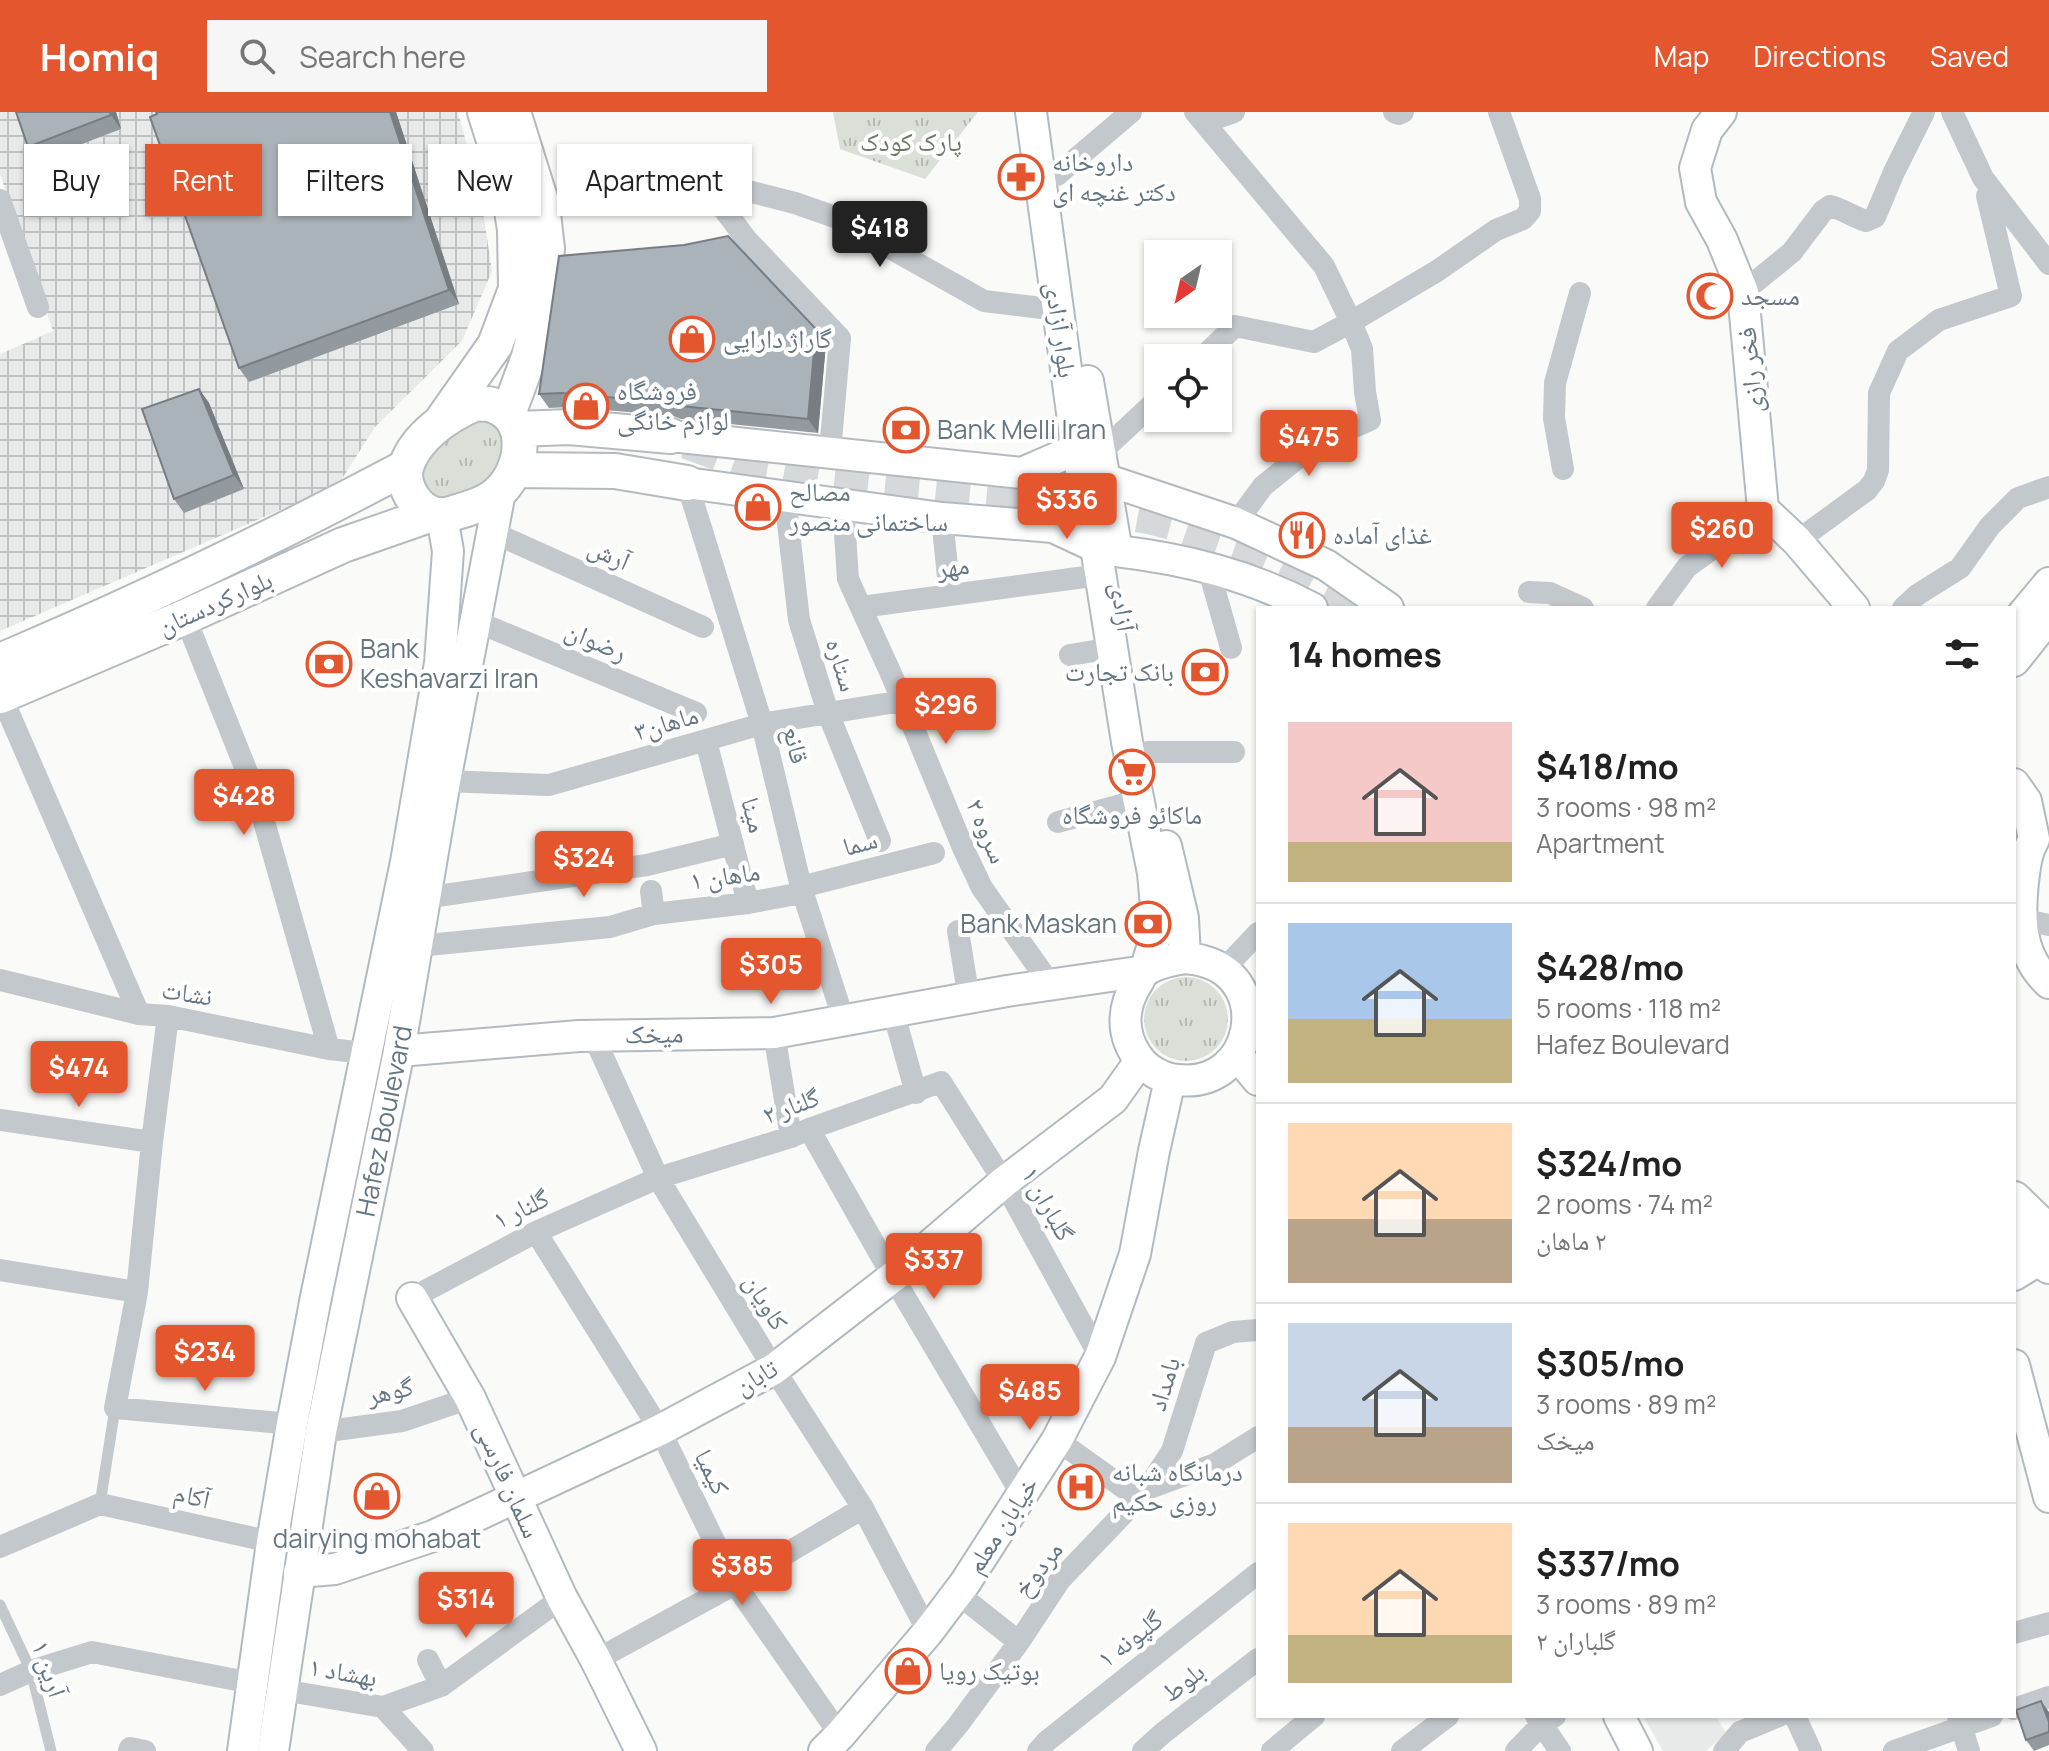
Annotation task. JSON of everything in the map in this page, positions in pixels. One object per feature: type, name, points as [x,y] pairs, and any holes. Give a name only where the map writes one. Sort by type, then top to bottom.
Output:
[{"type":"main road","points":[[485,112],[508,184],[515,230],[516,289],[495,345],[440,423],[414,451],[406,467],[409,492],[417,504],[437,516],[482,503],[508,481],[520,449],[513,422],[541,306],[547,249],[542,205],[513,112]]},
{"type":"main road","name":"بلوار آزادی","points":[[1031,112],[1058,307],[1094,460],[1112,648],[1153,873],[1158,928],[1145,971]]},
{"type":"main road","name":"آزادی","points":[[1050,112],[1104,558],[1121,600],[1148,752],[1183,918],[1185,958]]},
{"type":"main road","name":"فخر رازی","points":[[1721,112],[1707,130],[1695,168],[1701,202],[1722,240],[1743,292],[1763,509]]},
{"type":"main road","points":[[440,423],[456,411],[474,404],[491,404],[513,422],[1022,473],[1094,460],[1326,565],[1385,606]]},
{"type":"main road","name":"بلوارکردستان","points":[[0,661],[73,630],[406,467]]},
{"type":"main road","points":[[508,481],[615,471],[942,518],[1053,527],[1104,558],[1162,556],[1278,590],[1308,606]]},
{"type":"main road","name":"Hafez Boulevard","points":[[243,1751],[272,1542],[306,1428],[399,1051],[492,532],[508,481]]},
{"type":"main road","points":[[353,495],[370,518],[371,527],[365,537]]},
{"type":"main road","points":[[1763,509],[1797,541],[1852,606]]},
{"type":"main road","name":"Hafez Boulevard","points":[[273,1751],[299,1572],[306,1428],[366,1053],[406,862],[440,663],[448,551],[437,516]]},
{"type":"main road","name":"بلوارکردستان","points":[[0,695],[185,617],[343,545],[437,516]]},
{"type":"main road","points":[[2016,623],[2049,583]]},
{"type":"main road","points":[[2016,658],[2049,617]]},
{"type":"main road","points":[[2016,787],[2026,801],[2031,840],[2024,944],[2038,973],[2049,983]]},
{"type":"main road","points":[[1185,958],[1205,961],[1223,970],[1236,983],[1245,1000],[1248,1019],[1246,1038],[1237,1055],[1224,1069],[1208,1078],[1189,1082],[1170,1080],[1140,1061],[1130,1045],[1125,1027],[1126,1008],[1132,991],[1145,971],[1185,958]]},
{"type":"main road","name":"میخک","points":[[399,1051],[593,1035],[774,1033],[1145,971]]},
{"type":"main road","points":[[1237,1055],[1256,1078]]},
{"type":"main road","name":"تابان","points":[[299,1572],[335,1569],[419,1541],[660,1430],[774,1369],[893,1277],[1004,1182],[1113,1099],[1140,1061]]},
{"type":"main road","name":"خیابان معلم","points":[[831,1746],[928,1632],[965,1583],[1057,1440],[1100,1357],[1135,1254],[1170,1080]]},
{"type":"main road","points":[[2016,1204],[2038,1258]]},
{"type":"main road","points":[[2016,1237],[2038,1258]]},
{"type":"main road","name":"سلمان فارسی","points":[[412,1298],[470,1398],[562,1598],[641,1751]]},
{"type":"main road","points":[[2016,1381],[2022,1430],[2049,1497]]},
{"type":"main road","points":[[1620,1718],[1637,1751]]},
{"type":"street","points":[[1057,175],[1131,112]]},
{"type":"street","points":[[1200,117],[1234,112]]},
{"type":"street","points":[[1394,112],[1403,112]]},
{"type":"street","points":[[1216,344],[1235,326],[1314,342],[1437,271],[1496,230],[1523,219],[1530,211],[1530,199],[1499,112]]},
{"type":"street","points":[[1743,292],[1792,252],[1830,206],[1866,221],[1875,217],[1924,112]]},
{"type":"street","points":[[1952,112],[1983,178],[2049,264]]},
{"type":"street","points":[[1200,117],[1324,266],[1362,349],[1370,420],[1314,445],[1263,486],[1236,523]]},
{"type":"street","points":[[752,192],[835,217],[984,301],[1050,309],[1058,307]]},
{"type":"street","points":[[1797,541],[1867,490],[1874,481],[1878,470],[1879,393],[1898,351],[1939,320],[2011,296],[1987,196]]},
{"type":"street","points":[[0,200],[38,307]]},
{"type":"street","points":[[542,205],[557,202]]},
{"type":"street","points":[[729,216],[747,240],[840,338],[830,452]]},
{"type":"street","points":[[1563,469],[1554,418],[1555,383],[1580,293]]},
{"type":"street","points":[[1094,460],[1144,412]]},
{"type":"street","name":"قانع","points":[[687,483],[762,724],[801,890],[844,1021]]},
{"type":"street","points":[[1905,606],[1960,568],[1990,526],[2018,498],[2049,487]]},
{"type":"street","name":"ستاره","points":[[785,497],[799,620],[828,713],[880,841]]},
{"type":"street","name":"سروه ۲","points":[[843,504],[848,579],[982,888],[1051,985]]},
{"type":"street","points":[[1658,606],[1687,567],[1763,509]]},
{"type":"street","points":[[942,518],[948,577]]},
{"type":"street","name":"آرش","points":[[492,532],[703,627]]},
{"type":"street","name":"مهر","points":[[861,607],[1104,558]]},
{"type":"street","points":[[1208,567],[1231,648]]},
{"type":"street","points":[[1529,592],[1550,593],[1579,606]]},
{"type":"street","points":[[185,617],[257,797],[329,1049]]},
{"type":"street","name":"رضوان","points":[[475,621],[696,713]]},
{"type":"street","points":[[1070,655],[1112,648]]},
{"type":"street","points":[[0,695],[139,1014]]},
{"type":"street","name":"ماهان۳","points":[[445,781],[549,785],[762,724],[902,701]]},
{"type":"street","name":"مینا","points":[[706,741],[748,903]]},
{"type":"street","points":[[1148,752],[1234,752]]},
{"type":"street","points":[[1058,822],[1139,800]]},
{"type":"street","points":[[424,898],[633,867],[733,844]]},
{"type":"street","name":"سما","points":[[801,890],[934,853]]},
{"type":"street","name":"ماهان ۱","points":[[418,946],[610,927],[654,914],[748,903],[801,890]]},
{"type":"street","points":[[651,891],[654,914]]},
{"type":"street","points":[[958,931],[969,999]]},
{"type":"street","points":[[1223,970],[1256,935]]},
{"type":"street","name":"نشات","points":[[0,980],[139,1014],[168,1016],[329,1049],[366,1053]]},
{"type":"street","points":[[893,1011],[916,1093]]},
{"type":"street","points":[[115,1408],[137,1292],[168,1016]]},
{"type":"street","points":[[774,1033],[800,1133],[893,1277],[1022,1495]]},
{"type":"street","name":"کاویان","points":[[593,1035],[658,1178],[863,1508],[928,1632]]},
{"type":"street","name":"گلنار ۲","points":[[658,1178],[800,1133],[941,1082]]},
{"type":"street","name":"گلباران ۱","points":[[941,1082],[1004,1182],[1100,1357]]},
{"type":"street","points":[[0,1120],[152,1142]]},
{"type":"street","name":"گلنار ۱","points":[[412,1298],[536,1232],[658,1178]]},
{"type":"street","name":"کیمیا","points":[[536,1232],[660,1430],[735,1584],[831,1746]]},
{"type":"street","points":[[0,1270],[137,1292]]},
{"type":"street","name":"بامداد","points":[[1142,1494],[1172,1451],[1206,1343],[1233,1332],[1256,1330]]},
{"type":"street","name":"گوهر","points":[[115,1408],[306,1428],[402,1421],[470,1398]]},
{"type":"street","name":"مردوخ","points":[[936,1751],[1019,1642],[1060,1580],[1142,1494],[1215,1464],[1256,1438]]},
{"type":"street","points":[[1057,1440],[1142,1494]]},
{"type":"street","points":[[0,1547],[100,1504]]},
{"type":"street","name":"آکام","points":[[100,1504],[272,1542]]},
{"type":"street","points":[[596,1660],[735,1584],[863,1508]]},
{"type":"street","name":"گلپونه ۱","points":[[1046,1748],[1256,1575]]},
{"type":"street","points":[[383,1707],[441,1686],[562,1598]]},
{"type":"street","points":[[967,1601],[1019,1642]]},
{"type":"street","points":[[2016,1632],[2049,1623]]},
{"type":"street","points":[[0,1685],[31,1671],[92,1652],[252,1683]]},
{"type":"street","points":[[428,1660],[441,1686]]},
{"type":"street","name":"بلوط","points":[[1143,1751],[1256,1661]]},
{"type":"street","name":"بهشاد ۱","points":[[282,1690],[383,1707],[423,1751]]},
{"type":"street","points":[[2016,1708],[2049,1697]]},
{"type":"street","points":[[1272,1751],[1312,1718]]},
{"type":"street","points":[[1402,1751],[1445,1718]]},
{"type":"street","points":[[1724,1751],[1736,1724],[1768,1718]]},
{"type":"street","points":[[1796,1718],[1811,1751]]},
{"type":"street","points":[[1894,1751],[1959,1721],[1979,1718]]},
{"type":"street","points":[[1516,1751],[1544,1719],[1560,1751]]},
{"type":"street","points":[[1959,1721],[1969,1751]]},
{"type":"street","points":[[129,1751],[130,1748],[145,1751]]},
{"type":"lane","points":[[100,1504],[115,1408]]},
{"type":"lane","name":"آرین ۱","points":[[0,1605],[31,1671],[51,1751]]},
{"type":"shaded area","points":[[0,112],[458,112],[467,144],[428,144],[428,216],[484,216],[492,271],[462,341],[375,427],[338,485],[0,631],[0,354],[53,331],[0,174]]},
{"type":"shaded area","points":[[1644,1718],[1717,1718],[1726,1733],[1706,1751],[1663,1751]]},
{"type":"green space","name":"پارک کودک","points":[[833,112],[978,112],[925,179],[840,149]]},
{"type":"green space","points":[[477,418],[491,420],[506,435],[499,467],[488,479],[464,495],[439,497],[424,484],[426,459],[437,443]]},
{"type":"green space","points":[[1186,977],[1202,980],[1216,989],[1225,1003],[1228,1019],[1225,1035],[1216,1049],[1202,1058],[1186,1061],[1170,1058],[1156,1049],[1147,1035],[1144,1019],[1147,1003],[1156,989],[1170,980]]},
{"type":"building","points":[[16,112],[110,112],[111,115],[36,144],[27,144]]},
{"type":"building","points":[[390,112],[401,144],[278,144],[278,216],[412,216],[412,178],[449,290],[239,368],[185,216],[262,216],[262,144],[160,144],[150,117],[157,114]]},
{"type":"building","name":"گاراژ دارایی","points":[[728,236],[816,329],[808,419],[663,402],[561,393],[539,394],[559,256],[684,245]]},
{"type":"building","points":[[199,389],[234,475],[174,499],[142,409]]},
{"type":"building","points":[[2041,1701],[2049,1722],[2049,1732],[2026,1740],[2016,1710]]},
{"type":"tunnel","points":[[687,442],[755,467],[825,480],[1017,499],[1049,499],[1153,518],[1242,547],[1292,569],[1359,606]]},
{"type":"place","name":"داروخانه دکتر غنچه ای","points":[[1021,177]]},
{"type":"place","name":"مسجد","points":[[1710,296]]},
{"type":"place","name":"گاراژ دارایی","points":[[692,339]]},
{"type":"place","name":"فروشگاه لوازم خانگی","points":[[586,406]]},
{"type":"place","name":"Bank Melli Iran","points":[[906,430]]},
{"type":"place","name":"مصالح ساختمانی منصور","points":[[758,507]]},
{"type":"place","name":"غذای آماده","points":[[1302,535]]},
{"type":"place","name":"Bank Keshavarzi Iran","points":[[329,664]]},
{"type":"place","name":"بانک تجارت","points":[[1205,672]]},
{"type":"place","name":"ماکائو فروشگاه","points":[[1132,772]]},
{"type":"place","name":"Bank Maskan","points":[[1148,924]]},
{"type":"place","name":"درمانگاه شبانه روزی حکیم","points":[[1081,1487]]},
{"type":"place","name":"dairying mohabat","points":[[377,1496]]},
{"type":"place","name":"بوتیک رویا","points":[[908,1671]]}]
